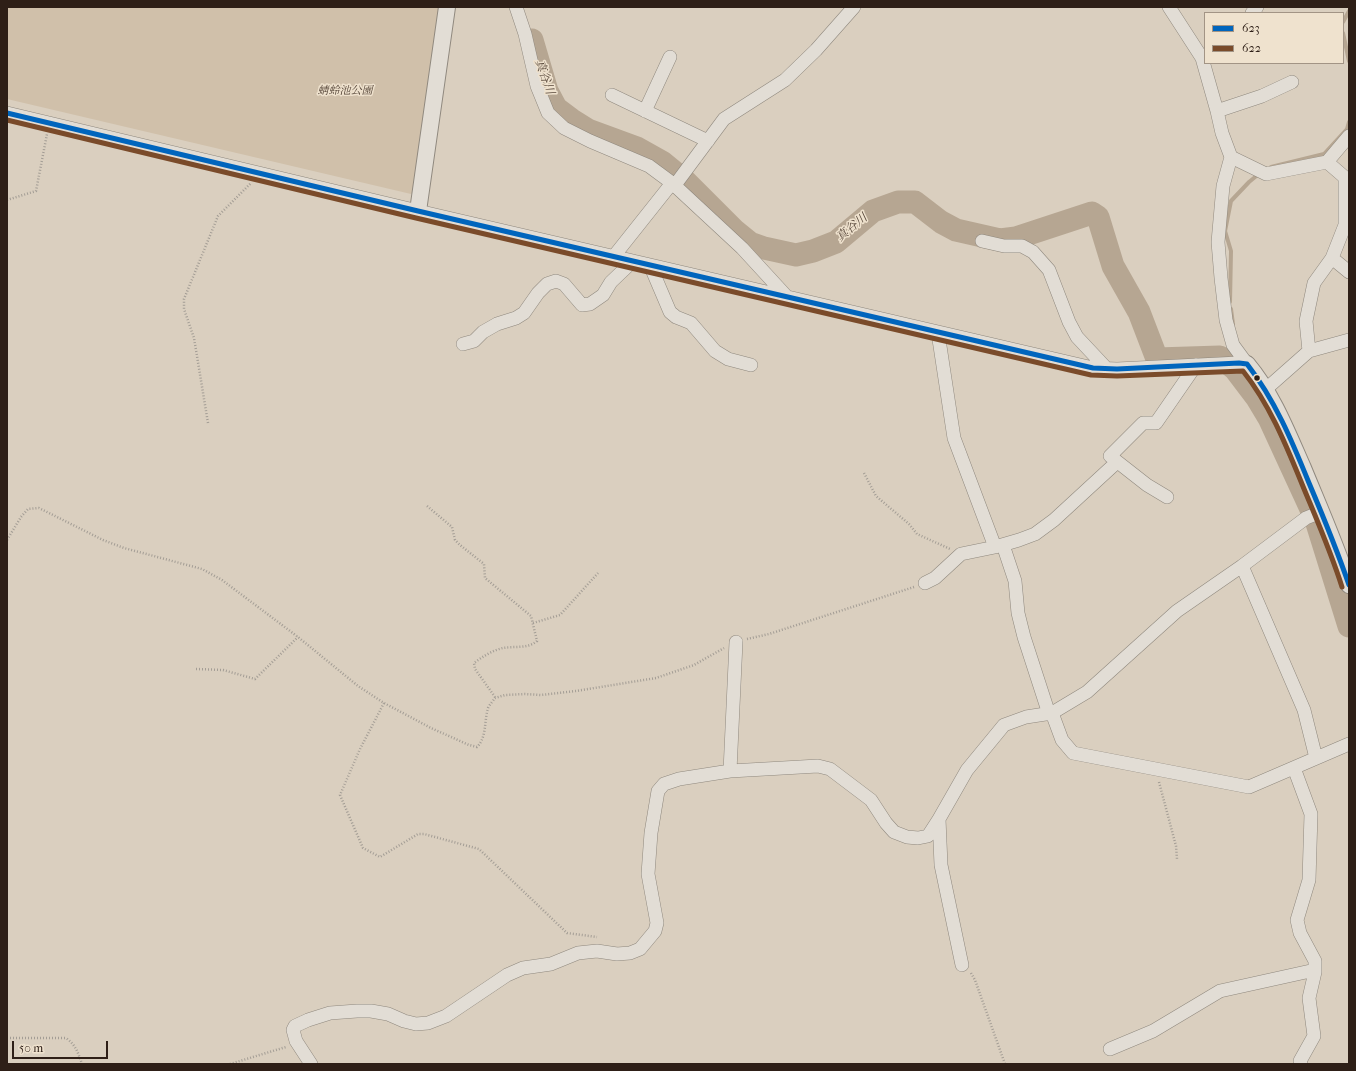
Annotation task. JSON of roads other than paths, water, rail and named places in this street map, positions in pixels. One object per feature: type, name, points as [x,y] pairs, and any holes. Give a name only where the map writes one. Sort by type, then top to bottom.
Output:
[{"type":"street","points":[[418,211],[447,7]]},
{"type":"street","points":[[516,7],[525,34],[537,86],[548,113],[564,128],[590,141],[649,166],[673,184],[742,248],[787,297]]},
{"type":"street","points":[[614,256],[708,141],[724,119],[785,80],[816,50],[854,7]]},
{"type":"street","points":[[1169,7],[1203,57]]},
{"type":"street","points":[[645,111],[670,57]]},
{"type":"street","points":[[1205,64],[1222,133],[1231,157],[1223,186],[1219,234],[1221,278],[1226,320],[1233,345],[1243,363],[1266,389],[1285,426],[1337,550],[1349,584]]},
{"type":"street","points":[[1217,111],[1262,96],[1292,82]]},
{"type":"street","points":[[612,95],[708,141]]},
{"type":"street","points":[[7,114],[938,333],[1093,368],[1243,363]]},
{"type":"street","points":[[1231,157],[1266,174],[1327,162],[1349,136]]},
{"type":"street","points":[[1309,351],[1306,322],[1314,283],[1332,258],[1345,225],[1347,179],[1327,162]]},
{"type":"street","points":[[982,241],[1004,246],[1022,246],[1033,252],[1049,270],[1077,337],[1107,368]]},
{"type":"street","points":[[1332,258],[1349,272]]},
{"type":"street","points":[[463,344],[474,341],[483,332],[497,324],[516,318],[524,313],[538,293],[548,284],[556,281],[564,284],[582,305],[590,304],[603,294],[610,282],[633,261]]},
{"type":"street","points":[[650,265],[670,312],[676,317],[690,323],[715,350],[728,359],[751,365]]},
{"type":"street","points":[[938,333],[954,438],[1015,581],[1018,613],[1024,637],[1050,714],[1062,740],[1073,753],[1249,787],[1349,744]]},
{"type":"street","points":[[1266,389],[1309,351],[1349,340]]},
{"type":"street","points":[[1167,497],[1147,485],[1110,456],[1143,423],[1156,423],[1196,365]]},
{"type":"street","points":[[926,583],[935,578],[962,554],[999,546],[1035,534],[1054,520],[1117,462]]},
{"type":"street","points":[[311,1064],[298,1044],[292,1030],[295,1026],[308,1020],[330,1013],[371,1011],[388,1014],[404,1021],[416,1024],[428,1023],[446,1016],[507,975],[523,968],[551,964],[578,952],[597,951],[617,954],[630,953],[640,949],[655,931],[657,923],[648,874],[651,833],[658,791],[664,784],[679,779],[730,771],[818,766],[830,769],[871,800],[886,823],[894,832],[906,837],[918,838],[928,836],[967,770],[1004,725],[1026,717],[1050,714],[1087,692],[1177,611],[1242,566],[1306,518],[1321,512]]},
{"type":"street","points":[[1242,566],[1304,710],[1316,758]]},
{"type":"street","points":[[730,771],[736,642]]},
{"type":"street","points":[[1294,768],[1311,814],[1308,880],[1297,920],[1300,933],[1315,961],[1315,970],[1309,998],[1314,1036],[1300,1061],[1301,1064]]},
{"type":"street","points":[[939,819],[941,865],[962,965]]},
{"type":"street","points":[[1110,1049],[1153,1031],[1220,991],[1315,970]]},
{"type":"waterway","points":[[1344,20],[1349,11]]},
{"type":"waterway","points":[[1344,38],[1349,61]]},
{"type":"waterway","name":"真谷川","points":[[532,40],[547,91],[556,108],[588,130],[637,148],[662,162],[684,180],[734,230],[750,243],[764,248],[796,255],[813,251],[836,242],[873,211],[898,202],[915,202],[941,222],[956,230],[1000,240],[1016,238],[1092,213],[1098,217],[1113,266],[1139,312],[1157,359],[1220,357],[1235,369],[1257,398],[1269,418],[1316,520],[1349,626]]},
{"type":"waterway","points":[[1271,167],[1324,154],[1347,129],[1349,122]]},
{"type":"waterway","points":[[1230,302],[1231,251],[1225,231],[1231,201],[1260,173]]},
{"type":"waterway","points":[[1231,309],[1233,324]]},
{"type":"park label","name":"蜻蛉池公園","points":[[345,91]]}]
